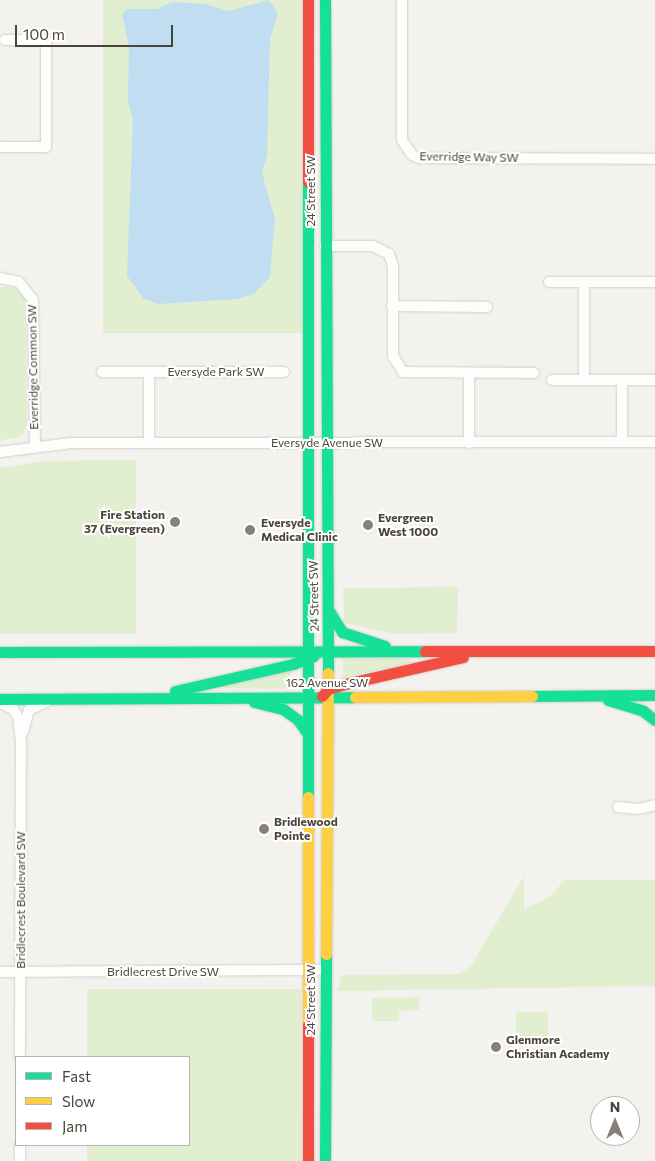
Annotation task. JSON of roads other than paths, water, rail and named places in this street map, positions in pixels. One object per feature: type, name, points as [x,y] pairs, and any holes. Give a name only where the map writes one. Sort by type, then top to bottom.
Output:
[{"type":"street","name":"24 Street SW","points":[[308,0],[308,1161]]},
{"type":"street","name":"24 Street SW","points":[[325,0],[325,442],[328,609],[328,638],[324,651],[326,694],[325,1161]]},
{"type":"street","name":"Everridge Way SW","points":[[402,0],[402,140],[412,155],[420,158],[655,158]]},
{"type":"street","points":[[0,147],[46,147],[46,40],[5,40]]},
{"type":"street","points":[[325,246],[373,246],[387,250],[393,266],[393,356],[398,368],[414,374],[534,373]]},
{"type":"street","name":"Everridge Common SW","points":[[0,278],[19,282],[33,300],[35,445]]},
{"type":"street","points":[[549,282],[655,282]]},
{"type":"street","points":[[584,282],[584,380]]},
{"type":"street","points":[[392,306],[487,306]]},
{"type":"street","name":"Eversyde Park SW","points":[[102,372],[284,372]]},
{"type":"street","points":[[149,372],[149,443]]},
{"type":"street","points":[[469,373],[469,442]]},
{"type":"street","points":[[552,380],[655,380]]},
{"type":"street","points":[[622,380],[622,442]]},
{"type":"street","name":"Eversyde Avenue SW","points":[[0,452],[35,445],[149,443],[655,442]]},
{"type":"street","points":[[328,609],[337,626],[350,636],[408,651]]},
{"type":"street","points":[[142,697],[324,651],[655,651]]},
{"type":"street","points":[[326,694],[494,651]]},
{"type":"street","points":[[631,651],[655,663]]},
{"type":"street","points":[[0,652],[307,656]]},
{"type":"street","name":"162 Avenue SW","points":[[0,699],[234,697],[307,702],[326,694],[655,695]]},
{"type":"street","points":[[588,695],[643,710],[655,720]]},
{"type":"street","points":[[234,697],[283,709],[298,720],[307,733]]},
{"type":"street","points":[[21,743],[29,710],[58,699]]},
{"type":"street","points":[[0,703],[13,709],[18,717],[21,743]]},
{"type":"street","name":"Bridlecrest Boulevard SW","points":[[20,1056],[21,743]]},
{"type":"street","points":[[618,807],[638,809],[655,805]]},
{"type":"street","name":"Bridlecrest Drive SW","points":[[0,972],[309,972],[325,970]]},
{"type":"street","points":[[20,1146],[20,1161]]},
{"type":"water","points":[[269,0],[278,14],[270,39],[267,154],[262,173],[275,219],[270,277],[255,293],[238,299],[158,304],[144,299],[127,276],[133,120],[128,101],[129,46],[122,14],[127,9],[157,9],[172,2],[205,4],[229,11]]},
{"type":"place","name":"Fire Station 37 (Evergreen)","points":[[175,522]]},
{"type":"place","name":"Evergreen West 1000","points":[[368,525]]},
{"type":"place","name":"Eversyde Medical Clinic","points":[[250,530]]},
{"type":"place","name":"Bridlewood Pointe","points":[[264,829]]},
{"type":"place","name":"Glenmore Christian Academy","points":[[496,1047]]}]
